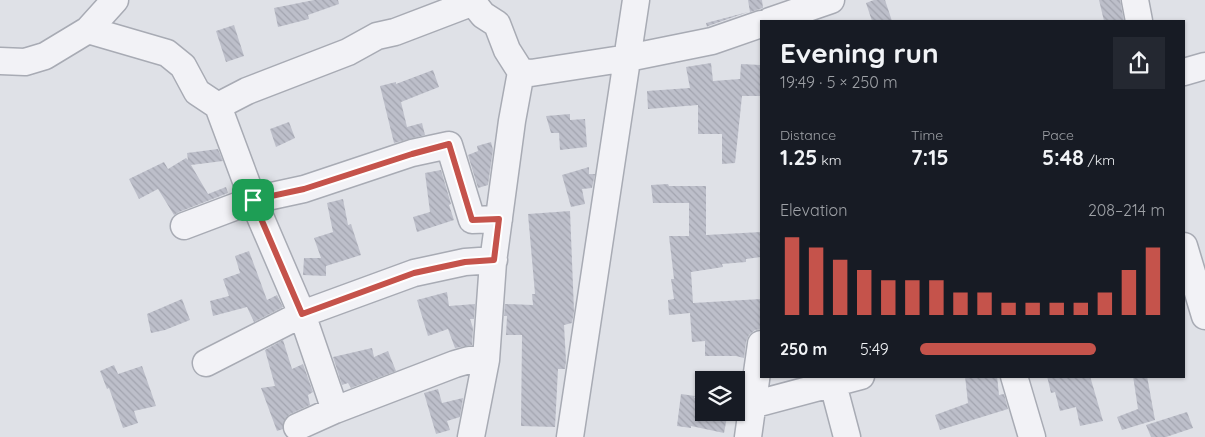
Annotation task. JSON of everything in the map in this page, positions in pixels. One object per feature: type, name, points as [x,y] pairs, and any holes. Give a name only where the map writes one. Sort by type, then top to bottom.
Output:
[{"type":"street","points":[[0,61],[25,62],[45,56],[88,30],[110,3],[115,0]]},
{"type":"street","points":[[570,437],[636,0]]},
{"type":"street","points":[[1135,0],[1139,20]]},
{"type":"street","points":[[218,106],[247,91],[348,52],[377,36],[395,32],[471,1],[483,15],[497,24],[507,50],[521,72],[512,121],[494,260],[486,360],[471,437]]},
{"type":"street","points":[[773,20],[817,7]]},
{"type":"street","points":[[521,72],[531,73],[628,58],[712,41],[760,24]]},
{"type":"street","points":[[88,30],[167,53],[183,66],[197,92],[218,106],[253,200],[302,314],[335,410]]},
{"type":"street","points":[[1185,72],[1205,66]]},
{"type":"street","points":[[184,226],[253,200],[304,189],[449,144],[472,220],[499,219]]},
{"type":"street","points":[[1185,250],[1195,289],[1205,316]]},
{"type":"street","points":[[206,363],[302,314],[414,273],[465,262],[494,260]]},
{"type":"street","points":[[748,437],[760,351]]},
{"type":"street","points":[[297,427],[335,410],[455,364],[469,360],[486,360]]},
{"type":"street","points":[[752,405],[854,378]]},
{"type":"street","points":[[1015,378],[1032,437]]},
{"type":"street","points":[[833,384],[847,437]]},
{"type":"building","points":[[314,0],[338,0],[339,4],[308,15],[309,19],[278,27],[274,8]]},
{"type":"building","points":[[748,0],[762,0],[763,8],[750,12]]},
{"type":"building","points":[[874,0],[885,0],[892,20],[872,20],[866,3]]},
{"type":"building","points":[[1099,0],[1120,0],[1124,20],[1104,20]]},
{"type":"building","points":[[748,12],[708,26],[707,27],[706,23]]},
{"type":"building","points":[[234,25],[244,56],[226,62],[216,31]]},
{"type":"building","points":[[711,63],[713,81],[740,79],[741,64],[760,65],[760,96],[742,96],[735,163],[722,164],[722,134],[698,134],[698,105],[648,109],[647,91],[690,88],[686,67]]},
{"type":"building","points":[[433,70],[439,87],[401,102],[407,127],[422,123],[425,135],[394,143],[380,86],[396,82],[396,84]]},
{"type":"building","points":[[570,114],[570,120],[585,119],[587,147],[560,150],[559,133],[551,133],[546,116]]},
{"type":"building","points":[[289,122],[295,138],[276,147],[270,129]]},
{"type":"building","points":[[491,142],[493,150],[488,185],[478,188],[468,155],[478,151],[477,146]]},
{"type":"building","points":[[218,149],[223,161],[191,165],[208,194],[226,187],[228,193],[174,215],[158,189],[139,199],[129,179],[164,162],[168,169],[186,158],[188,160],[187,153]]},
{"type":"building","points":[[589,167],[589,174],[595,174],[592,188],[582,189],[585,204],[571,207],[562,175]]},
{"type":"building","points":[[441,170],[454,220],[417,232],[413,217],[430,212],[425,173]]},
{"type":"building","points":[[651,185],[706,186],[706,235],[760,232],[760,257],[746,259],[746,262],[722,264],[723,267],[691,272],[693,303],[760,299],[760,329],[755,330],[749,335],[744,358],[736,356],[705,356],[705,341],[692,342],[690,313],[669,315],[668,300],[674,299],[671,279],[674,279],[669,236],[689,236],[689,203],[653,203]]},
{"type":"building","points":[[343,199],[348,225],[351,224],[361,255],[326,266],[326,276],[303,275],[304,258],[321,258],[314,238],[333,232],[327,203]]},
{"type":"building","points":[[570,211],[574,311],[572,323],[564,325],[566,361],[565,369],[558,369],[555,427],[521,426],[522,335],[506,335],[507,316],[504,316],[505,304],[533,305],[532,294],[535,294],[528,214]]},
{"type":"building","points":[[249,251],[267,300],[277,295],[283,307],[254,322],[247,307],[213,316],[210,301],[229,296],[223,279],[240,273],[235,256]]},
{"type":"building","points":[[447,292],[449,306],[475,304],[474,319],[470,319],[473,328],[472,345],[455,348],[448,329],[428,336],[417,300]]},
{"type":"building","points":[[182,299],[190,320],[165,330],[151,333],[147,314]]},
{"type":"building","points":[[283,340],[292,369],[303,364],[313,392],[308,395],[310,405],[290,414],[285,419],[283,429],[277,431],[261,388],[275,386],[265,350]]},
{"type":"building","points":[[372,348],[374,357],[388,351],[396,371],[351,388],[348,383],[342,385],[333,357]]},
{"type":"building","points":[[114,365],[118,374],[142,366],[156,406],[134,411],[138,423],[123,428],[109,388],[107,389],[100,371]]},
{"type":"building","points":[[965,378],[997,378],[999,395],[1004,394],[1008,409],[940,430],[935,415],[968,403]]},
{"type":"building","points":[[1047,378],[1091,378],[1103,421],[1080,426],[1076,407],[1060,411],[1055,392],[1051,393]]},
{"type":"building","points":[[1133,378],[1147,378],[1155,420],[1122,430],[1117,417],[1138,409]]},
{"type":"building","points":[[438,389],[442,403],[463,398],[460,417],[447,421],[450,430],[436,434],[424,393]]},
{"type":"building","points":[[681,394],[695,396],[695,421],[726,421],[724,433],[691,426],[691,428],[677,426]]},
{"type":"building","points":[[1187,412],[1193,428],[1166,437],[1151,437],[1146,425]]},
{"type":"route","points":[[449,144],[472,220],[499,219],[494,260],[465,262],[414,273],[302,314],[253,200],[304,189],[449,144]]}]
